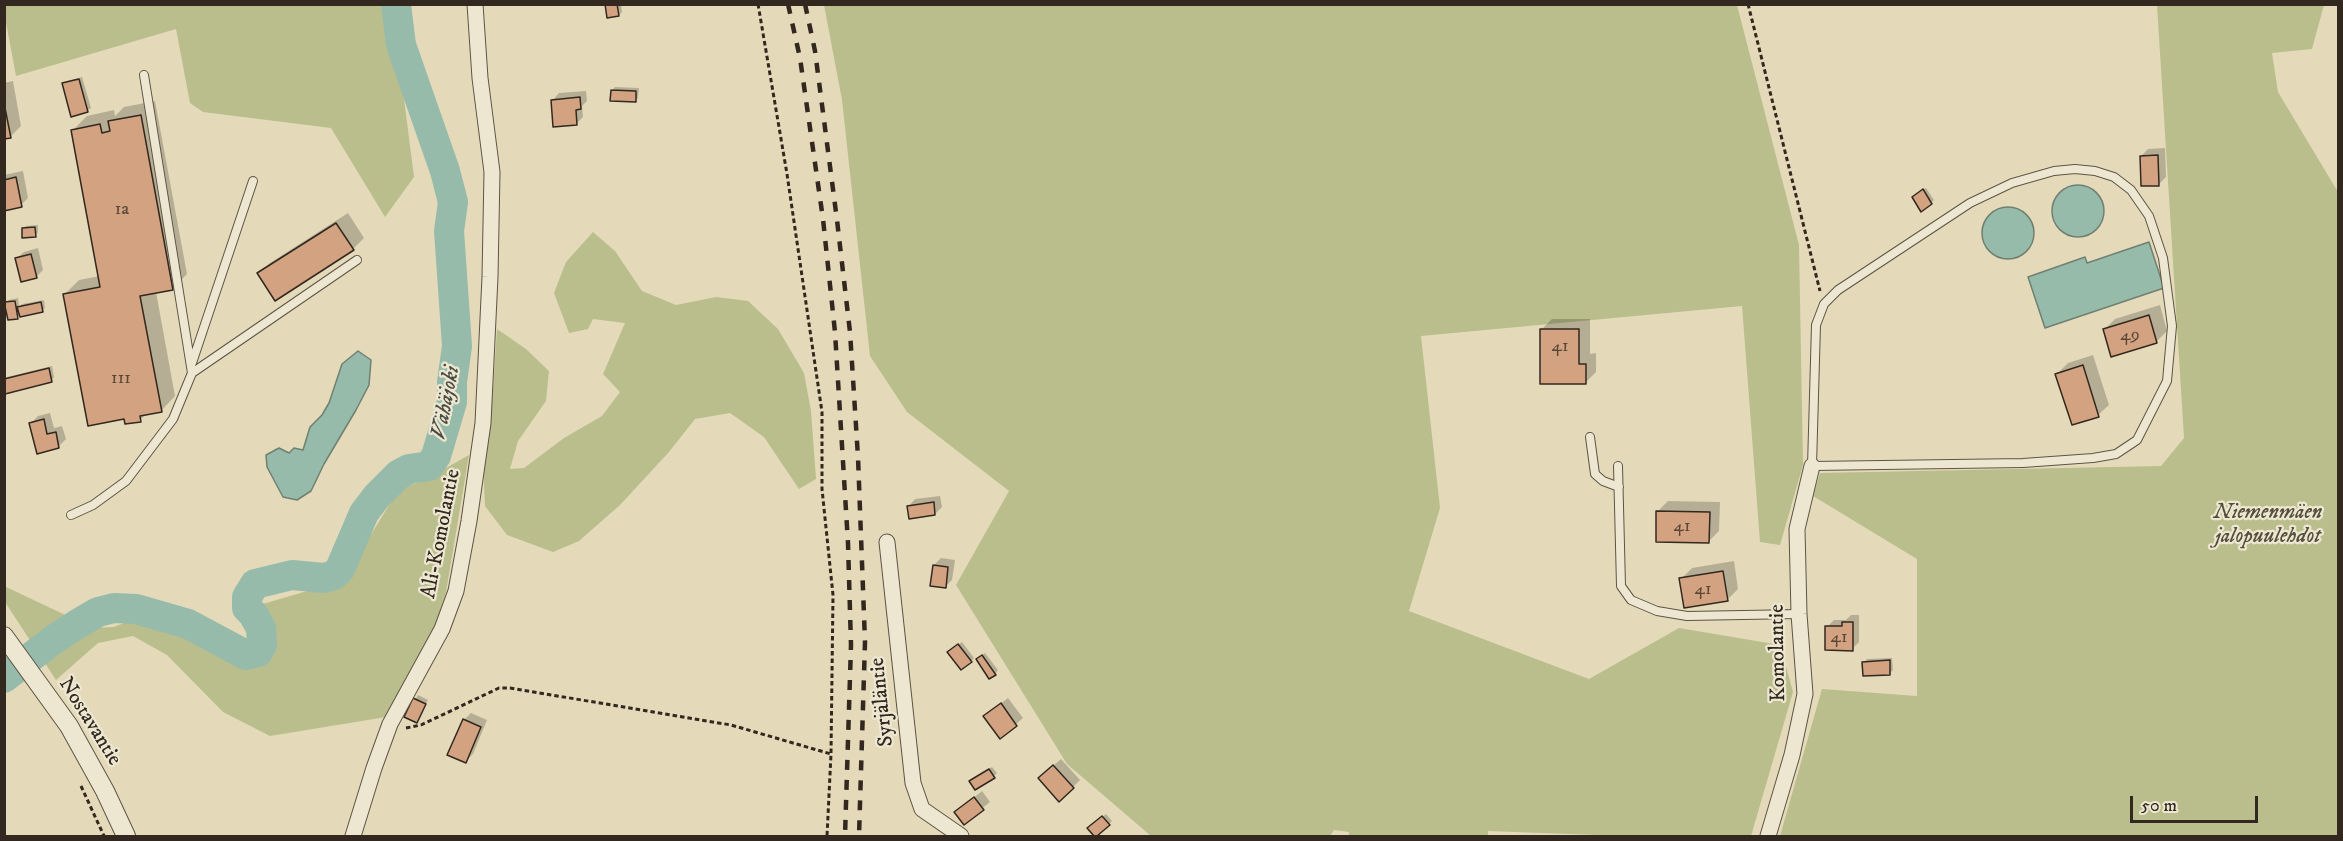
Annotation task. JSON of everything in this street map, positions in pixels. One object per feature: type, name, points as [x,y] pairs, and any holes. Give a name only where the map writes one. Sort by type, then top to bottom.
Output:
[{"type":"street","name":"Ali-Komolantie","points":[[352,837],[387,733],[442,629],[456,591],[469,521],[483,423],[492,172],[480,78],[475,4]]},
{"type":"street","name":"Komolantie","points":[[1768,837],[1792,755],[1805,694],[1799,614],[1797,529],[1812,466]]},
{"type":"street","name":"Syrjäläntie","points":[[887,542],[913,783],[922,809],[961,837]]},
{"type":"street","name":"Nostavantie","points":[[6,638],[69,726],[105,791],[126,837]]},
{"type":"lane","points":[[144,75],[192,369]]},
{"type":"lane","points":[[2075,169],[2095,171],[2114,177],[2131,190],[2149,216],[2163,258],[2172,326],[2167,381],[2137,440],[2116,454],[2023,463],[1812,466],[1816,325],[1824,304],[1838,291],[1970,203],[2012,183],[2054,171],[2075,169]]},
{"type":"lane","points":[[71,515],[93,505],[126,481],[173,419],[192,369],[253,181]]},
{"type":"lane","points":[[192,369],[357,260]]},
{"type":"lane","points":[[1590,437],[1595,474],[1603,481],[1619,487]]},
{"type":"lane","points":[[1618,466],[1621,586],[1631,600],[1657,611],[1687,616],[1799,614]]},
{"type":"path","points":[[758,4],[789,185],[822,412],[822,489],[833,596],[831,754],[827,837]]},
{"type":"path","points":[[1748,4],[1824,304]]},
{"type":"path","points":[[387,733],[421,725],[499,688],[510,688],[731,725],[831,754]]},
{"type":"green space","points":[[4,5],[392,5],[414,177],[385,217],[331,128],[203,112],[190,103],[176,29],[16,76]]},
{"type":"green space","points":[[824,5],[1737,5],[1799,245],[1803,465],[1780,545],[1760,542],[1742,306],[1421,336],[1440,508],[1409,611],[1589,679],[1679,628],[1780,645],[1793,692],[1751,836],[1624,836],[1488,831],[1488,836],[1349,836],[1349,832],[1334,830],[1330,836],[1151,836],[1067,764],[956,585],[1009,491],[907,412],[870,356],[842,100]]},
{"type":"green space","name":"Niemenmäen jalopuulehdot","points":[[2157,5],[2324,5],[2312,49],[2272,53],[2278,92],[2338,192],[2338,836],[1780,836],[1822,689],[1917,696],[1917,559],[1813,496],[1820,473],[2161,466],[2184,438]]},
{"type":"green space","points":[[593,232],[615,251],[642,291],[676,305],[716,297],[748,301],[778,329],[804,373],[811,411],[816,479],[799,489],[764,437],[730,413],[695,419],[669,452],[620,505],[579,541],[553,552],[507,535],[485,506],[483,461],[493,390],[497,329],[526,349],[549,371],[546,401],[518,441],[510,469],[524,468],[564,438],[602,416],[620,392],[603,374],[625,323],[593,319],[588,329],[569,333],[554,293],[566,262]]},
{"type":"green space","points":[[469,455],[446,592],[435,627],[386,717],[270,736],[223,712],[167,655],[133,636],[98,643],[56,680],[5,602],[4,586],[93,628],[114,627],[129,621],[176,632],[228,655],[251,661],[268,648],[265,629],[256,606],[338,582],[359,554],[399,489],[425,480]]},
{"type":"shaded area","points":[[2078,185],[2092,189],[2100,197],[2104,211],[2100,225],[2092,233],[2078,237],[2064,233],[2056,225],[2052,211],[2056,197],[2064,189]]},
{"type":"shaded area","points":[[2008,207],[2022,211],[2030,219],[2034,233],[2030,247],[2022,255],[2008,259],[1994,255],[1986,247],[1982,233],[1986,219],[1994,211]]},
{"type":"shaded area","points":[[2149,242],[2164,288],[2045,328],[2028,277],[2085,257],[2087,263]]},
{"type":"shaded area","points":[[358,351],[371,360],[369,385],[311,491],[297,500],[283,497],[267,467],[266,455],[279,448],[289,453],[294,448],[303,450],[310,427],[322,415],[329,403],[342,364]]},
{"type":"building","points":[[605,4],[617,4],[619,16],[607,18]]},
{"type":"building","points":[[79,79],[88,112],[71,117],[62,83]]},
{"type":"building","points":[[611,90],[636,91],[636,102],[610,101]]},
{"type":"building","points":[[580,97],[581,109],[576,110],[577,125],[553,127],[551,100]]},
{"type":"building","points":[[4,103],[11,138],[4,139]]},
{"type":"building","points":[[141,115],[173,290],[140,296],[162,412],[140,416],[141,422],[125,424],[124,419],[88,426],[63,294],[100,287],[71,130],[100,124],[102,133],[110,131],[108,121]]},
{"type":"building","points":[[2158,155],[2159,186],[2141,186],[2140,156]]},
{"type":"building","points":[[16,177],[22,207],[4,211],[4,180]]},
{"type":"building","points":[[1923,189],[1932,204],[1921,212],[1912,197]]},
{"type":"building","points":[[336,223],[354,250],[275,301],[257,273]]},
{"type":"building","points":[[35,227],[36,237],[22,238],[22,228]]},
{"type":"building","points":[[31,254],[37,278],[21,282],[15,258]]},
{"type":"building","points":[[15,301],[18,319],[8,320],[4,302]]},
{"type":"building","points":[[41,302],[43,312],[20,317],[17,307]]},
{"type":"building","points":[[2149,315],[2157,343],[2111,357],[2103,329]]},
{"type":"building","points":[[1540,329],[1579,329],[1579,364],[1586,364],[1586,384],[1540,384]]},
{"type":"building","points":[[2083,365],[2099,417],[2072,425],[2055,374]]},
{"type":"building","points":[[49,368],[52,382],[5,394],[4,379]]},
{"type":"building","points":[[44,419],[47,434],[56,432],[59,448],[37,454],[29,423]]},
{"type":"building","points":[[934,502],[935,515],[909,519],[907,506]]},
{"type":"building","points":[[1656,511],[1710,512],[1709,543],[1656,542]]},
{"type":"building","points":[[933,565],[948,567],[946,588],[930,586]]},
{"type":"building","points":[[1723,571],[1728,601],[1684,608],[1679,578]]},
{"type":"building","points":[[1842,622],[1853,622],[1853,651],[1825,650],[1825,626],[1842,626]]},
{"type":"building","points":[[958,644],[972,662],[961,670],[947,652]]},
{"type":"building","points":[[982,655],[996,675],[989,679],[976,659]]},
{"type":"building","points":[[1890,660],[1890,675],[1863,676],[1862,662]]},
{"type":"building","points":[[413,698],[426,704],[417,723],[404,717]]},
{"type":"building","points":[[1001,703],[1017,726],[1000,739],[983,716]]},
{"type":"building","points":[[463,719],[481,727],[466,763],[447,755]]},
{"type":"building","points":[[1053,765],[1074,788],[1059,802],[1038,778]]},
{"type":"building","points":[[989,769],[995,778],[975,790],[969,781]]},
{"type":"building","points":[[974,797],[984,810],[964,825],[954,812]]},
{"type":"building","points":[[1102,816],[1110,825],[1094,836],[1087,828]]},
{"type":"waterway","name":"Vähäjoki","points":[[4,678],[76,625],[98,612],[114,608],[136,609],[188,624],[246,655],[258,652],[262,645],[261,628],[247,608],[247,597],[255,584],[292,575],[324,578],[334,575],[340,569],[364,513],[377,496],[398,475],[409,469],[429,466],[436,456],[452,402],[457,346],[449,231],[453,202],[445,171],[401,45],[396,4]]},
{"type":"railway","points":[[788,4],[800,58],[823,219],[835,332],[848,543],[851,645],[845,836]]},
{"type":"railway","points":[[805,4],[815,51],[850,332],[858,457],[865,642],[859,836]]}]
